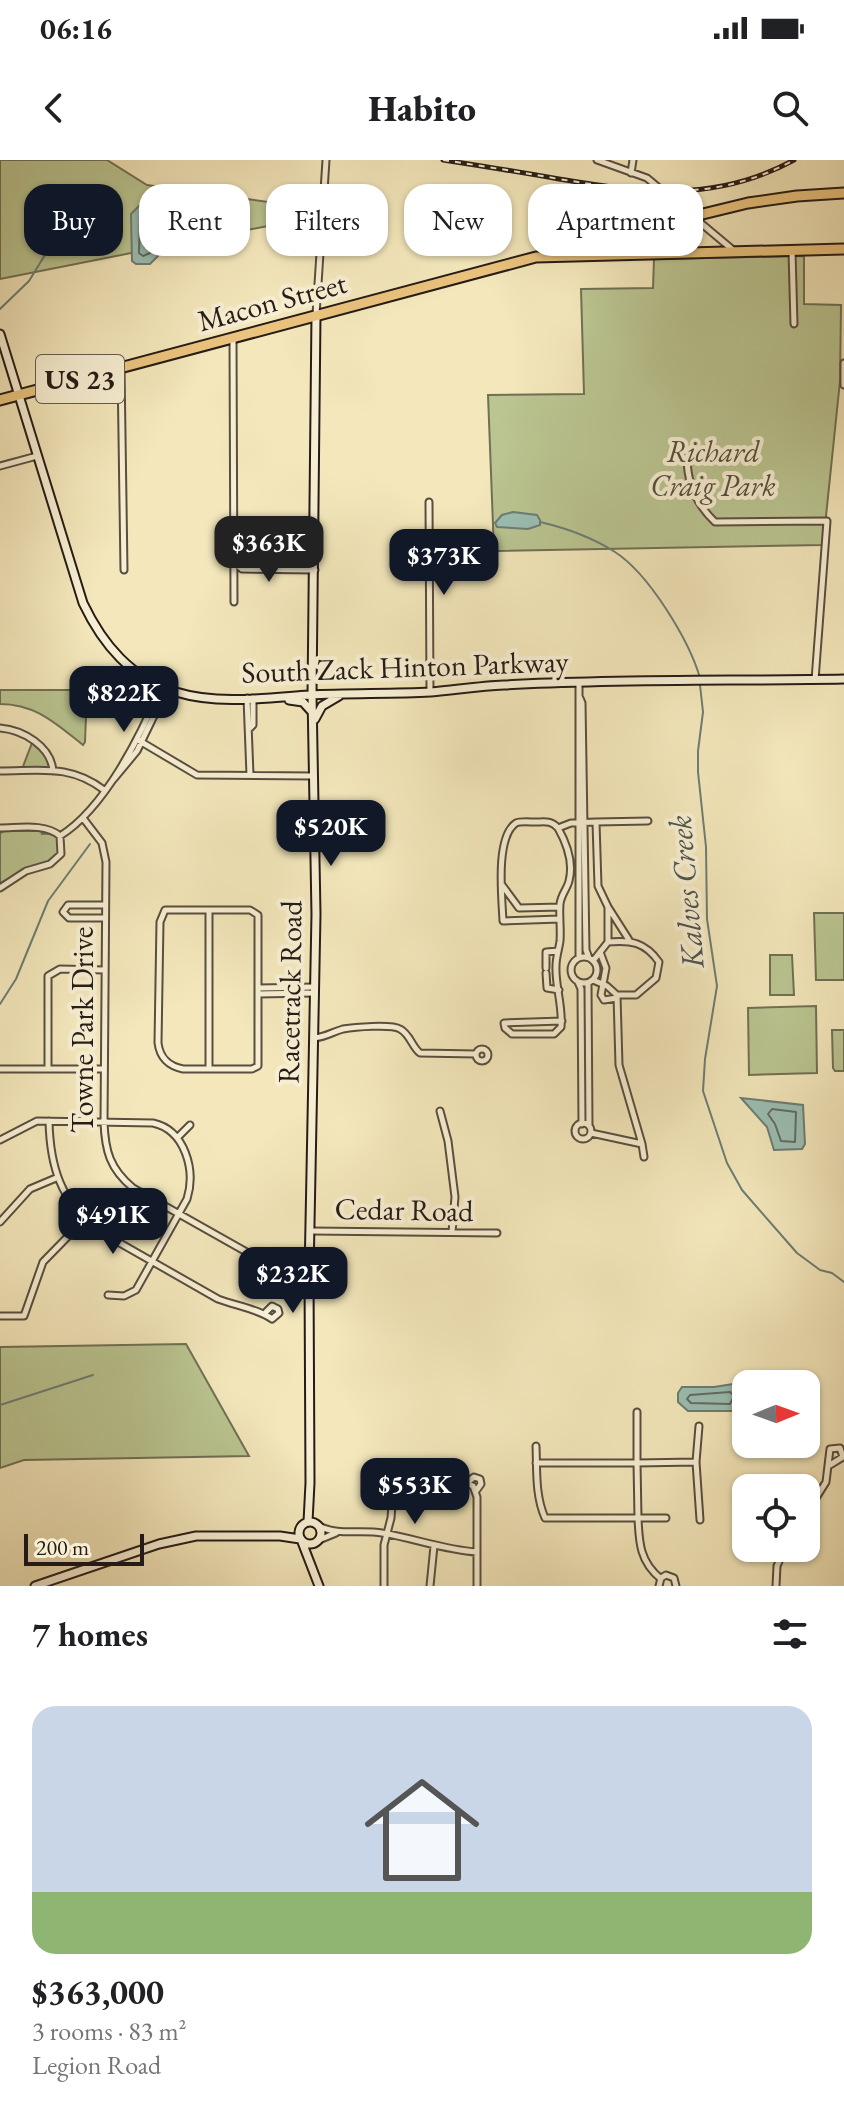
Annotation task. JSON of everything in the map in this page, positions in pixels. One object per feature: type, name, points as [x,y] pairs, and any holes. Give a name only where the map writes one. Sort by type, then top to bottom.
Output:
[{"type":"main road","name":"US 23","points":[[703,215],[781,198],[844,193]]},
{"type":"main road","name":"Macon Street","points":[[703,251],[844,249]]},
{"type":"main road","name":"Macon Street","points":[[0,400],[536,257],[562,256]]},
{"type":"street","name":"Racetrack Road","points":[[311,1525],[310,1258],[316,914],[312,695],[316,315],[326,160]]},
{"type":"street","points":[[597,160],[647,178],[654,184]]},
{"type":"street","points":[[631,173],[633,160]]},
{"type":"street","points":[[703,225],[734,251]]},
{"type":"street","points":[[792,250],[794,324]]},
{"type":"street","name":"South Zack Hinton Parkway","points":[[0,334],[83,603],[96,631],[129,667],[164,688],[188,696],[249,701],[503,685],[844,679]]},
{"type":"street","points":[[233,337],[234,602]]},
{"type":"street","points":[[844,363],[844,385]]},
{"type":"street","points":[[121,368],[124,570]]},
{"type":"street","points":[[0,466],[37,456]]},
{"type":"street","points":[[687,457],[693,492],[715,522],[827,521],[815,680]]},
{"type":"street","points":[[429,502],[430,692]]},
{"type":"street","points":[[235,563],[242,569],[315,570]]},
{"type":"street","points":[[313,673],[322,689],[342,694]]},
{"type":"street","points":[[579,684],[577,703],[586,950],[597,971],[591,981],[590,1130],[585,1139],[578,1138],[576,1129],[582,1124]]},
{"type":"street","points":[[60,836],[83,818],[122,771],[140,741],[164,688]]},
{"type":"street","points":[[313,725],[322,706],[342,694]]},
{"type":"street","points":[[275,698],[303,702],[313,712]]},
{"type":"street","points":[[249,701],[250,775]]},
{"type":"street","points":[[0,728],[13,729],[43,749],[52,760],[53,771]]},
{"type":"street","points":[[140,741],[195,774],[313,776]]},
{"type":"street","points":[[0,771],[80,774],[104,790]]},
{"type":"street","name":"Towne Park Drive","points":[[83,818],[97,833],[105,852],[104,1122],[107,1153],[120,1177],[133,1188],[250,1254],[310,1258]]},
{"type":"street","points":[[558,828],[581,822],[648,821]]},
{"type":"street","points":[[560,919],[503,921],[502,849],[514,826],[521,822],[552,822],[570,853],[570,880],[560,907],[560,919],[556,971],[562,1021],[560,1030],[554,1034],[512,1034],[505,1028],[504,1023],[562,1021]]},
{"type":"street","points":[[564,971],[579,958],[581,950],[581,822]]},
{"type":"street","points":[[596,822],[598,886],[629,941]]},
{"type":"street","points":[[0,828],[55,831],[60,836],[61,854],[57,860],[26,871],[0,888]]},
{"type":"street","points":[[502,884],[519,908],[560,907]]},
{"type":"street","points":[[105,905],[68,905],[63,912],[69,918],[105,918]]},
{"type":"street","points":[[579,958],[591,959],[608,942],[608,907]]},
{"type":"street","points":[[165,910],[209,910],[256,912],[258,1066],[248,1070],[175,1068],[163,1058],[158,1043],[161,915],[165,910]]},
{"type":"street","points":[[209,910],[209,1069]]},
{"type":"street","points":[[608,942],[637,942],[657,958],[659,971],[656,978],[636,995],[611,997]]},
{"type":"street","points":[[558,951],[546,952],[546,970],[547,988],[559,990]]},
{"type":"street","points":[[600,952],[611,997],[619,1065],[644,1157]]},
{"type":"street","points":[[571,967],[572,975]]},
{"type":"street","points":[[48,1069],[48,976],[60,969],[105,970]]},
{"type":"street","points":[[556,971],[572,975],[581,989],[582,1124]]},
{"type":"street","points":[[578,982],[591,981],[606,986],[611,997]]},
{"type":"street","points":[[258,991],[314,990]]},
{"type":"street","points":[[313,1038],[329,1037],[338,1030],[349,1028],[394,1027],[403,1031],[420,1053],[476,1054]]},
{"type":"street","points":[[0,1069],[104,1069]]},
{"type":"street","points":[[440,1111],[448,1141],[455,1197],[452,1232]]},
{"type":"street","points":[[0,1140],[37,1121],[153,1123],[167,1127],[178,1137],[188,1163],[190,1184],[187,1199],[136,1290],[124,1296],[108,1295]]},
{"type":"street","points":[[49,1121],[49,1143],[56,1178],[84,1220],[218,1299],[238,1307],[266,1312]]},
{"type":"street","points":[[582,1124],[590,1130],[642,1144]]},
{"type":"street","points":[[178,1137],[190,1125]]},
{"type":"street","points":[[0,1222],[30,1189],[56,1178]]},
{"type":"street","points":[[0,1316],[24,1316],[43,1262],[84,1220]]},
{"type":"street","name":"Cedar Road","points":[[311,1231],[497,1233]]},
{"type":"street","points":[[637,1412],[639,1547],[660,1582],[666,1575],[672,1577],[676,1586]]},
{"type":"street","points":[[699,1426],[696,1462],[700,1520]]},
{"type":"street","points":[[536,1446],[538,1492],[545,1518],[666,1518]]},
{"type":"street","points":[[536,1463],[696,1462]]},
{"type":"street","points":[[820,1492],[830,1465]]},
{"type":"street","points":[[393,1491],[387,1485],[388,1480],[400,1483],[468,1482],[474,1477],[480,1479],[481,1485],[476,1491]]},
{"type":"street","points":[[468,1482],[476,1491],[477,1586]]},
{"type":"street","points":[[384,1586],[384,1551],[393,1491],[400,1483]]},
{"type":"street","points":[[280,1536],[311,1525],[340,1531],[387,1534],[434,1546],[477,1552]]},
{"type":"street","points":[[301,1540],[311,1525]]},
{"type":"street","points":[[311,1525],[322,1533],[314,1557],[321,1586]]},
{"type":"street","points":[[35,1586],[111,1559],[196,1536],[280,1536],[301,1540],[309,1545],[340,1531]]},
{"type":"street","points":[[301,1540],[321,1586]]},
{"type":"street","points":[[430,1586],[434,1546]]},
{"type":"street","points":[[776,1586],[779,1562]]},
{"type":"green space","points":[[0,160],[107,160],[145,184],[139,184],[139,251],[123,255],[123,184],[24,184],[24,256],[116,256],[0,279]]},
{"type":"green space","points":[[250,199],[266,202],[266,226],[250,229]]},
{"type":"green space","name":"Richard Craig Park","points":[[804,256],[804,304],[841,305],[840,381],[823,545],[494,551],[488,395],[584,394],[581,289],[653,288],[654,259]]},
{"type":"green space","points":[[0,690],[87,690],[85,742],[83,745],[35,711],[0,704]]},
{"type":"green space","points":[[32,743],[47,756],[50,764],[47,769],[22,769]]},
{"type":"green space","points":[[41,831],[42,834],[55,835],[59,854],[53,861],[0,883],[0,833]]},
{"type":"green space","points":[[814,913],[844,913],[844,980],[816,980]]},
{"type":"green space","points":[[770,955],[792,955],[794,995],[770,995]]},
{"type":"green space","points":[[816,1006],[817,1073],[749,1075],[748,1008]]},
{"type":"green space","points":[[832,1030],[844,1030],[844,1071],[833,1068]]},
{"type":"green space","points":[[186,1344],[249,1456],[24,1460],[0,1468],[0,1347]]},
{"type":"water","points":[[139,206],[139,256],[158,256],[150,264],[132,261],[131,214]]},
{"type":"water","points":[[513,512],[537,515],[540,525],[528,529],[497,527],[495,523],[502,515]]},
{"type":"water","points":[[741,1098],[803,1105],[805,1144],[802,1149],[774,1150],[767,1127]]},
{"type":"water","points":[[732,1384],[732,1411],[688,1411],[678,1402],[682,1387]]},
{"type":"waterway","points":[[0,309],[29,281],[44,256]]},
{"type":"waterway","name":"Kalves Creek","points":[[540,522],[588,538],[628,562],[666,609],[687,645],[700,678]]},
{"type":"waterway","name":"Kalves Creek","points":[[700,685],[703,712],[698,772],[706,847],[707,919],[717,986],[703,1091],[727,1163],[742,1190],[797,1253],[844,1282]]},
{"type":"waterway","points":[[0,1004],[16,979],[48,901],[90,844]]},
{"type":"waterway","points":[[0,1405],[93,1375]]},
{"type":"railway","points":[[443,160],[620,188],[679,191],[736,183],[794,160]]}]
